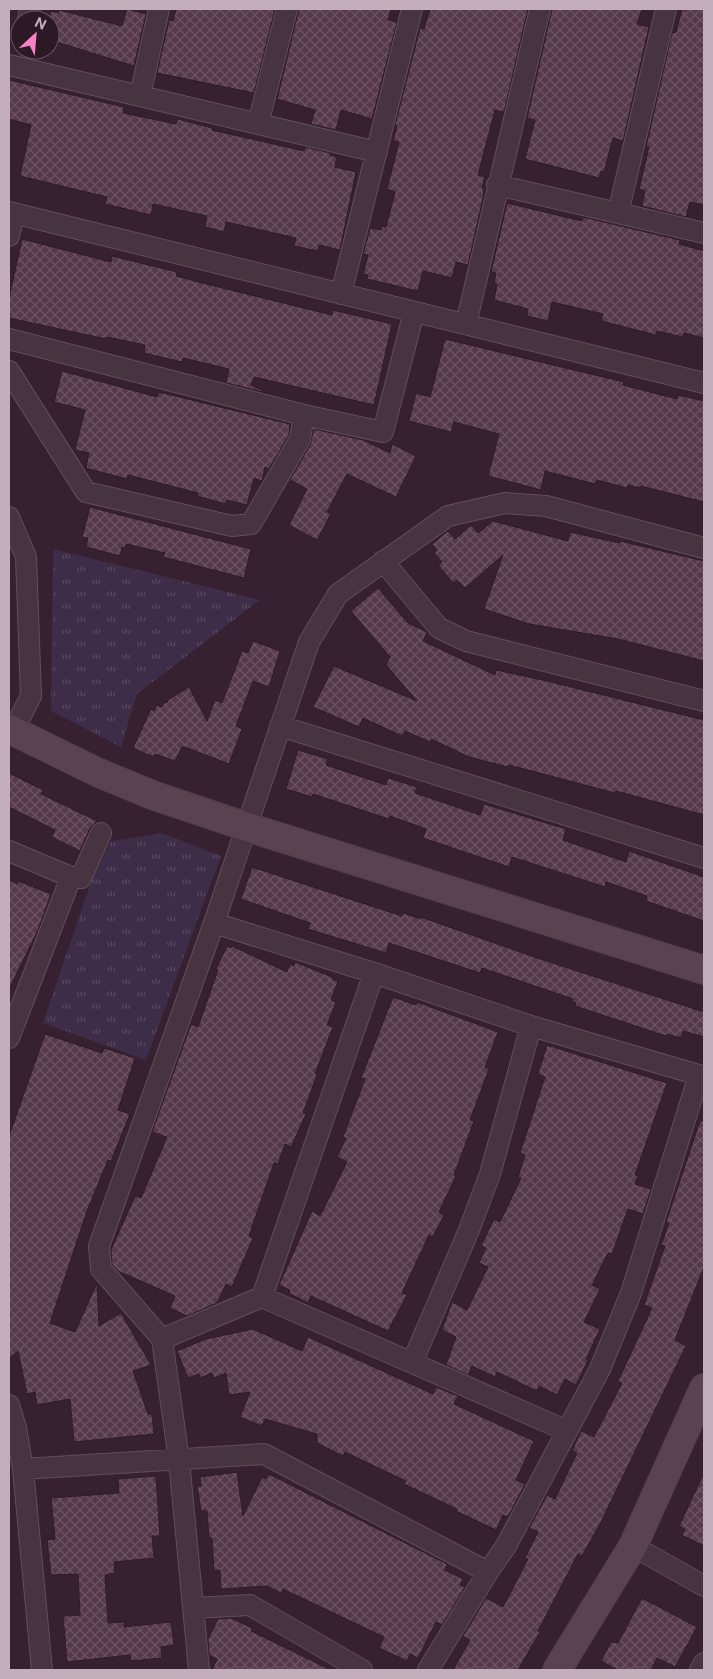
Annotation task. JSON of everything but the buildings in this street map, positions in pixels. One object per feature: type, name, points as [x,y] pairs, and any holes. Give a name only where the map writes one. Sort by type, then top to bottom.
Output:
[{"type":"street","points":[[140,96],[159,9]]},
{"type":"street","points":[[258,124],[287,9]]},
{"type":"street","points":[[341,294],[412,9]]},
{"type":"street","points":[[466,324],[497,185],[540,9]]},
{"type":"street","points":[[618,213],[666,9]]},
{"type":"street","points":[[15,61],[140,96],[376,152]]},
{"type":"street","points":[[497,185],[704,233]]},
{"type":"street","points":[[9,236],[12,213],[704,383]]},
{"type":"street","points":[[9,340],[304,415],[384,432],[414,312]]},
{"type":"street","points":[[9,371],[86,492],[232,526],[251,524],[300,439],[304,415]]},
{"type":"street","points":[[199,1670],[179,1460],[162,1338],[101,1269],[99,1246],[214,923],[309,642],[338,594],[448,516],[504,503],[546,506],[704,548]]},
{"type":"street","points":[[9,517],[26,557],[32,696],[11,730],[99,773],[155,796],[247,827],[704,970]]},
{"type":"street","points":[[383,561],[439,628],[466,641],[704,700]]},
{"type":"street","points":[[280,726],[704,858]]},
{"type":"street","points":[[9,850],[71,877],[81,878],[101,833]]},
{"type":"street","points":[[9,1038],[13,1016],[71,877]]},
{"type":"street","points":[[214,923],[374,973],[531,1026],[699,1075],[631,1293],[600,1369],[565,1430],[506,1546],[428,1670]]},
{"type":"street","points":[[262,1297],[374,973]]},
{"type":"street","points":[[412,1363],[469,1230],[490,1174],[531,1026]]},
{"type":"street","points":[[162,1338],[262,1297],[565,1430]]},
{"type":"street","points":[[557,1670],[633,1546],[704,1388]]},
{"type":"street","points":[[9,1404],[16,1428],[23,1468],[42,1670]]},
{"type":"street","points":[[23,1468],[264,1454],[488,1572]]},
{"type":"street","points":[[633,1546],[704,1586]]},
{"type":"street","points":[[193,1608],[250,1605],[362,1670]]},
{"type":"street","points":[[700,1670],[704,1663]]},
{"type":"green space","points":[[53,549],[260,600],[137,694],[121,747],[51,711]]},
{"type":"green space","points":[[162,833],[221,856],[146,1060],[43,1023],[91,882],[111,841]]}]
